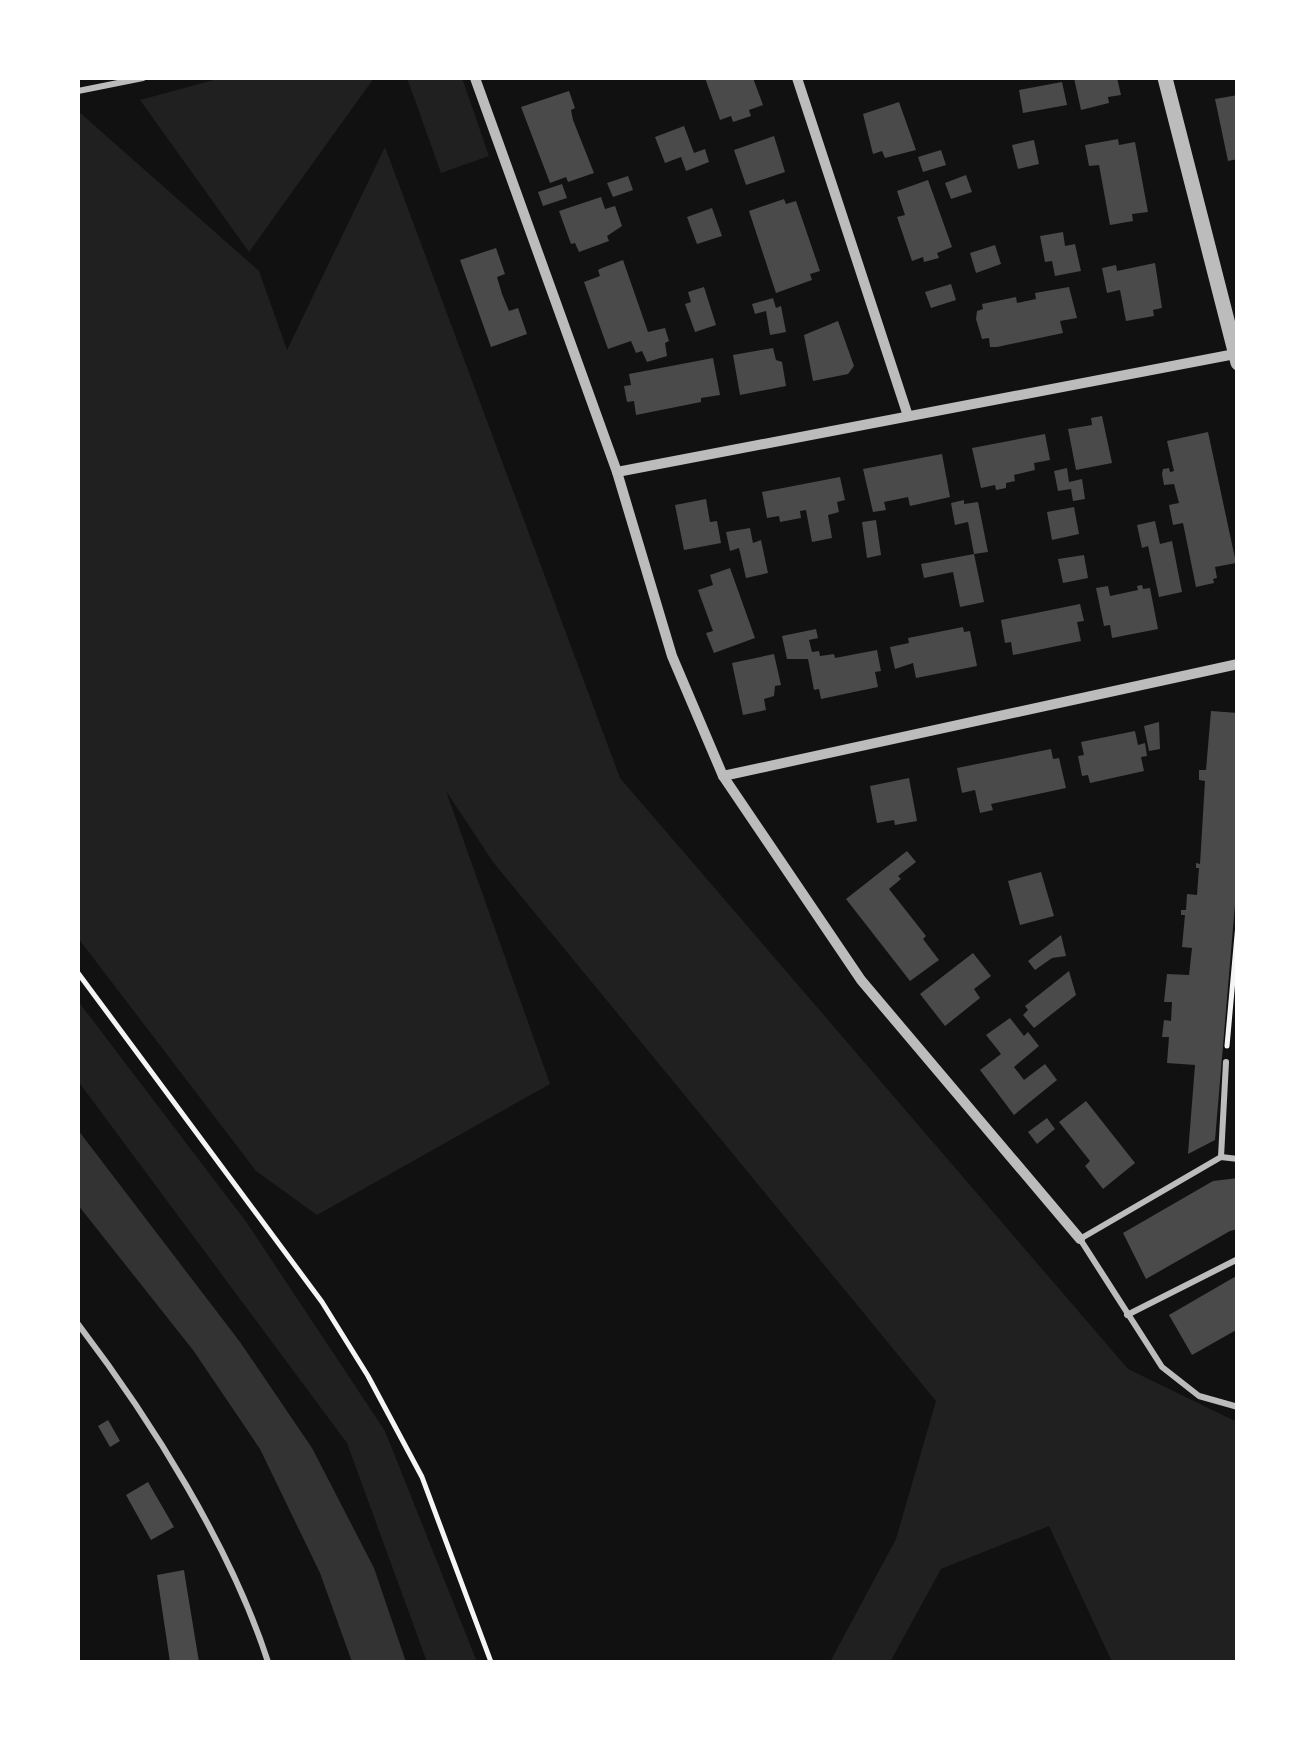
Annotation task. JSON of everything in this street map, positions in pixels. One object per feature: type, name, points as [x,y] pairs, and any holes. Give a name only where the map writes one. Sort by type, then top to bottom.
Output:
[{"type":"street","points":[[475,78],[617,472],[672,656],[722,776],[861,980],[1080,1239]]},
{"type":"street","points":[[797,78],[908,416]]},
{"type":"street","points":[[617,472],[1236,358],[1165,78]]},
{"type":"street","points":[[722,776],[1238,664]]},
{"type":"lane","points":[[78,90],[144,78]]},
{"type":"lane","points":[[1220,1157],[1226,1062]]},
{"type":"lane","points":[[1238,1158],[1220,1157],[1080,1239],[1162,1367],[1199,1396],[1238,1407]]},
{"type":"lane","points":[[1127,1316],[1238,1259]]},
{"type":"lane","points":[[78,1324],[124,1386],[202,1517],[237,1586],[264,1660]]},
{"type":"path","points":[[1226,1062],[1238,924]]},
{"type":"path","points":[[78,973],[312,1289],[368,1376],[422,1477],[491,1662]]},
{"type":"shaded area","points":[[221,78],[374,78],[249,252],[140,100]]},
{"type":"shaded area","points":[[407,78],[462,78],[489,156],[441,173]]},
{"type":"shaded area","points":[[78,111],[259,271],[287,350],[385,147],[620,778],[1128,1369],[1237,1422],[1237,1662],[1112,1662],[1049,1526],[941,1569],[890,1662],[830,1662],[896,1539],[936,1401],[493,862],[446,791],[550,1084],[317,1215],[256,1171],[78,938]]},
{"type":"shaded area","points":[[78,1001],[247,1223],[385,1431],[477,1662],[427,1662],[347,1443],[78,1081]]},
{"type":"shaded area","points":[[78,1130],[240,1342],[312,1448],[374,1568],[406,1662],[352,1662],[320,1573],[260,1449],[193,1350],[78,1205]]},
{"type":"building","points":[[705,78],[753,78],[763,105],[749,110],[751,116],[733,122],[731,116],[720,120]]},
{"type":"building","points":[[1074,78],[1117,78],[1121,95],[1108,97],[1109,103],[1081,110]]},
{"type":"building","points":[[1062,82],[1067,105],[1023,113],[1019,90]]},
{"type":"building","points":[[569,91],[575,108],[571,110],[573,120],[594,173],[568,182],[566,177],[550,183],[521,107]]},
{"type":"building","points":[[1238,95],[1238,159],[1228,161],[1215,99]]},
{"type":"building","points":[[899,102],[916,150],[885,158],[882,151],[873,154],[863,114]]},
{"type":"building","points":[[684,126],[694,153],[705,149],[709,162],[686,171],[681,157],[665,163],[655,137]]},
{"type":"building","points":[[774,136],[785,172],[746,185],[734,150]]},
{"type":"building","points":[[1118,139],[1119,145],[1135,142],[1148,212],[1132,214],[1133,221],[1110,225],[1099,165],[1089,166],[1085,145]]},
{"type":"building","points":[[1034,140],[1039,164],[1018,169],[1012,145]]},
{"type":"building","points":[[941,150],[946,165],[923,172],[918,157]]},
{"type":"building","points":[[966,175],[972,192],[951,199],[945,183]]},
{"type":"building","points":[[628,176],[633,190],[613,197],[607,183]]},
{"type":"building","points":[[928,180],[952,247],[937,253],[939,258],[912,261],[897,217],[905,215],[897,191]]},
{"type":"building","points":[[562,184],[567,198],[543,206],[538,192]]},
{"type":"building","points":[[601,197],[605,209],[615,206],[622,226],[607,236],[609,241],[579,252],[575,243],[571,244],[559,211]]},
{"type":"building","points":[[784,199],[786,204],[796,201],[820,271],[810,274],[812,280],[776,293],[749,211]]},
{"type":"building","points":[[712,208],[722,236],[697,244],[687,217]]},
{"type":"building","points":[[1063,232],[1065,246],[1075,244],[1081,271],[1055,276],[1052,261],[1045,262],[1040,236]]},
{"type":"building","points":[[995,245],[1001,264],[976,273],[970,253]]},
{"type":"building","points":[[496,248],[505,274],[497,277],[502,294],[509,311],[518,308],[527,334],[491,347],[460,260]]},
{"type":"building","points":[[623,260],[648,332],[665,328],[669,341],[665,343],[667,356],[647,362],[642,351],[636,353],[631,341],[608,349],[584,282],[600,276],[598,270]]},
{"type":"building","points":[[1155,263],[1162,308],[1153,310],[1154,316],[1126,321],[1120,290],[1107,293],[1102,268],[1116,265],[1117,271]]},
{"type":"building","points":[[951,284],[956,300],[931,308],[925,292]]},
{"type":"building","points":[[704,287],[716,325],[695,332],[685,304],[691,302],[688,292]]},
{"type":"building","points":[[1069,287],[1077,318],[1060,321],[1063,333],[997,347],[990,347],[989,338],[982,339],[976,319],[982,304],[1016,297],[1017,303],[1036,299],[1035,293]]},
{"type":"building","points":[[773,298],[776,308],[781,306],[786,332],[770,335],[766,311],[755,314],[752,304]]},
{"type":"building","points":[[838,321],[854,366],[848,374],[813,381],[804,335]]},
{"type":"building","points":[[773,348],[776,360],[782,362],[786,386],[740,395],[733,355]]},
{"type":"building","points":[[713,358],[720,395],[636,415],[634,401],[627,402],[624,386],[631,385],[629,374]]},
{"type":"building","points":[[1102,416],[1112,463],[1076,470],[1068,429],[1092,425],[1091,418]]},
{"type":"building","points":[[1208,432],[1236,563],[1215,567],[1214,583],[1196,587],[1183,523],[1173,525],[1169,505],[1179,503],[1174,484],[1164,485],[1162,474],[1163,469],[1174,471],[1167,441]]},
{"type":"building","points":[[1045,434],[1050,460],[1034,463],[1035,470],[1014,475],[1015,481],[1006,483],[1006,488],[981,488],[972,448]]},
{"type":"building","points":[[942,454],[950,497],[910,506],[908,497],[884,502],[886,510],[873,512],[863,469]]},
{"type":"building","points":[[1067,468],[1069,482],[1082,479],[1085,499],[1073,501],[1071,489],[1058,491],[1054,471]]},
{"type":"building","points":[[840,477],[845,500],[837,502],[839,512],[828,515],[832,538],[812,542],[806,510],[800,511],[801,518],[780,522],[779,516],[767,518],[762,492]]},
{"type":"building","points":[[706,499],[710,522],[717,521],[721,543],[684,550],[675,505]]},
{"type":"building","points":[[964,500],[964,504],[978,502],[988,552],[974,554],[968,522],[955,525],[951,503]]},
{"type":"building","points":[[1074,507],[1079,534],[1052,540],[1047,512]]},
{"type":"building","points":[[876,520],[881,555],[867,558],[862,522]]},
{"type":"building","points":[[1155,521],[1160,544],[1172,541],[1182,592],[1159,597],[1148,546],[1142,548],[1137,525]]},
{"type":"building","points":[[750,528],[753,543],[761,540],[768,573],[746,578],[739,548],[730,551],[726,532]]},
{"type":"building","points":[[974,554],[984,602],[960,607],[953,572],[924,578],[921,564]]},
{"type":"building","points":[[1084,555],[1088,578],[1063,583],[1058,559]]},
{"type":"building","points":[[730,568],[755,638],[714,653],[706,633],[713,631],[698,590],[713,585],[710,575]]},
{"type":"building","points":[[1142,585],[1143,589],[1150,588],[1158,629],[1112,638],[1110,625],[1104,626],[1096,588],[1108,586],[1110,596],[1138,590],[1137,586]]},
{"type":"building","points":[[1080,604],[1084,621],[1077,622],[1081,641],[1013,655],[1011,642],[1005,643],[1001,620]]},
{"type":"building","points":[[963,627],[964,632],[970,631],[977,666],[916,678],[913,663],[895,669],[890,647],[909,643],[908,638]]},
{"type":"building","points":[[816,629],[818,638],[809,640],[812,652],[819,651],[820,656],[834,654],[835,658],[877,650],[881,671],[875,672],[878,687],[821,699],[819,689],[814,690],[808,659],[787,659],[782,636]]},
{"type":"building","points":[[774,654],[781,685],[775,686],[774,696],[764,699],[766,710],[743,715],[732,663]]},
{"type":"building","points":[[1211,711],[1238,713],[1238,869],[1215,1140],[1188,1154],[1195,1065],[1167,1063],[1169,1037],[1162,1037],[1164,1020],[1171,1021],[1172,1002],[1164,1002],[1167,974],[1189,975],[1192,948],[1182,947],[1185,915],[1181,915],[1181,910],[1186,910],[1187,894],[1197,895],[1196,863],[1200,864],[1205,781],[1199,780],[1199,770],[1206,770]]},
{"type":"building","points":[[1159,722],[1160,749],[1149,751],[1144,726]]},
{"type":"building","points":[[1135,731],[1138,745],[1145,743],[1147,756],[1141,757],[1144,771],[1090,783],[1088,775],[1082,776],[1078,756],[1084,755],[1081,742]]},
{"type":"building","points":[[1051,749],[1053,759],[1059,758],[1066,788],[991,804],[993,810],[980,813],[975,790],[962,793],[957,768]]},
{"type":"building","points":[[909,778],[917,821],[877,823],[870,786]]},
{"type":"building","points":[[907,851],[916,862],[889,889],[926,936],[923,939],[939,960],[910,981],[846,899]]},
{"type":"building","points":[[1041,872],[1054,916],[1020,925],[1008,881]]},
{"type":"building","points":[[1061,935],[1066,956],[1052,958],[1035,970],[1028,961]]},
{"type":"building","points":[[973,953],[991,976],[974,989],[980,998],[945,1026],[920,994]]},
{"type":"building","points":[[1069,971],[1076,995],[1034,1028],[1023,1015],[1028,1010],[1025,1006]]},
{"type":"building","points":[[1010,1018],[1024,1036],[1028,1032],[1039,1046],[1014,1067],[1024,1080],[1045,1064],[1057,1080],[1014,1115],[980,1070],[1001,1054],[986,1035]]},
{"type":"building","points":[[1086,1101],[1135,1163],[1103,1189],[1085,1166],[1090,1161],[1059,1122]]},
{"type":"building","points":[[1047,1118],[1055,1129],[1037,1144],[1028,1132]]},
{"type":"building","points":[[1238,1178],[1238,1229],[1146,1279],[1123,1233],[1213,1181]]},
{"type":"building","points":[[1238,1275],[1238,1329],[1192,1355],[1169,1315]]},
{"type":"building","points":[[108,1420],[120,1441],[110,1447],[98,1426]]},
{"type":"building","points":[[148,1482],[174,1527],[151,1540],[126,1495]]},
{"type":"building","points":[[184,1570],[199,1662],[170,1662],[157,1575]]}]
